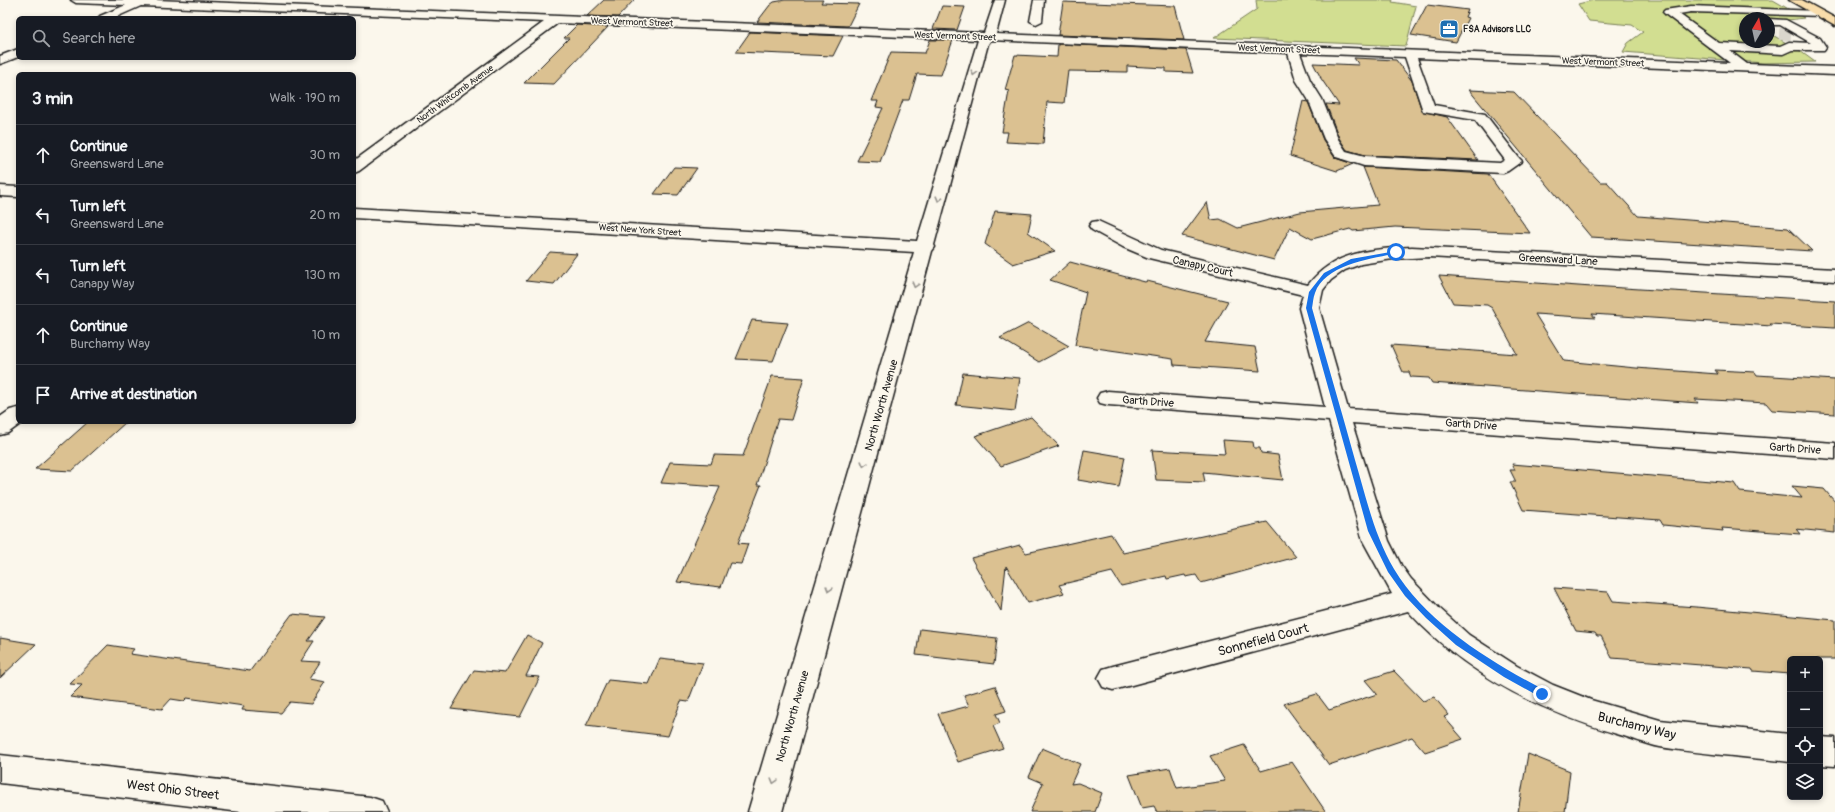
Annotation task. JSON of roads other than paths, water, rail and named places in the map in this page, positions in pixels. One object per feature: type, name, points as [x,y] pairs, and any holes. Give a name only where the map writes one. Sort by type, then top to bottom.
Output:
[{"type":"main road","points":[[1794,0],[1835,23]]},
{"type":"street","name":"West Vermont Street","points":[[76,0],[1835,71]]},
{"type":"street","points":[[279,8],[295,0]]},
{"type":"street","name":"North Worth Avenue","points":[[765,812],[926,247],[982,43],[991,33],[1000,0]]},
{"type":"street","points":[[1036,21],[1040,0]]},
{"type":"street","points":[[109,16],[142,2]]},
{"type":"street","points":[[1745,68],[1669,12],[1691,9],[1818,14]]},
{"type":"street","name":"North Whitcomb Avenue","points":[[356,167],[556,19]]},
{"type":"street","points":[[1717,47],[1783,50],[1786,35]]},
{"type":"street","points":[[1293,49],[1303,80],[1315,99],[1331,139],[1341,154],[1364,161],[1503,168],[1514,161],[1480,117],[1428,108],[1410,54]]},
{"type":"street","points":[[0,60],[16,54]]},
{"type":"street","points":[[0,191],[16,192]]},
{"type":"street","name":"West New York Street","points":[[356,212],[926,247]]},
{"type":"street","name":"Canapy Court","points":[[1098,226],[1128,243],[1155,254],[1311,301]]},
{"type":"street","name":"Greensward Lane","points":[[1311,301],[1326,274],[1348,262],[1383,253],[1408,252],[1835,276]]},
{"type":"street","name":"Burchamy Way","points":[[1311,301],[1338,414],[1376,541],[1391,570],[1413,599],[1459,643],[1495,667],[1542,694],[1587,712],[1660,734],[1787,748]]},
{"type":"street","name":"Garth Drive","points":[[1108,398],[1835,451]]},
{"type":"street","points":[[0,428],[16,416]]},
{"type":"street","name":"Sonnefield Court","points":[[1113,678],[1413,599]]},
{"type":"street","points":[[1823,751],[1835,752]]},
{"type":"street","name":"West Ohio Street","points":[[0,768],[370,812]]},
{"type":"tunnel","points":[[1779,34],[1795,35]]},
{"type":"place","name":"FSA Advisors LLC","points":[[1449,29]]}]
